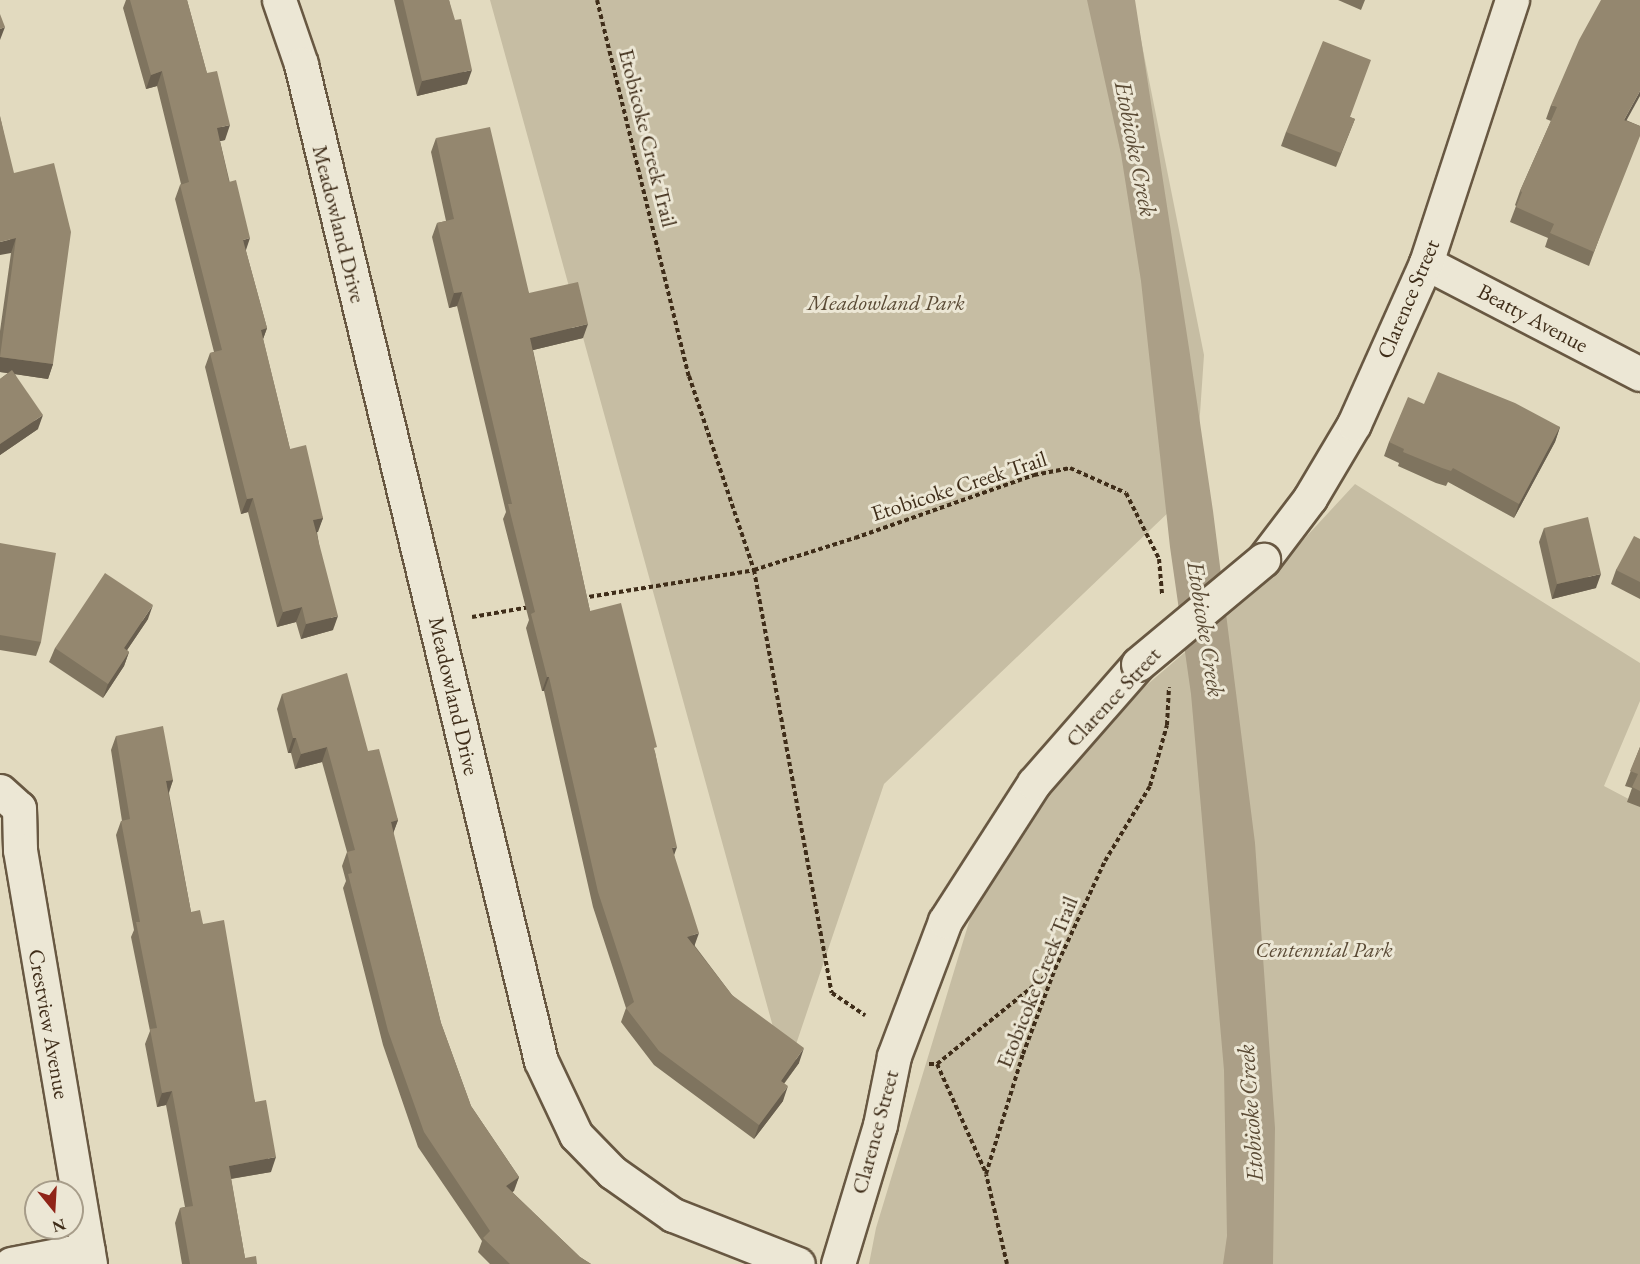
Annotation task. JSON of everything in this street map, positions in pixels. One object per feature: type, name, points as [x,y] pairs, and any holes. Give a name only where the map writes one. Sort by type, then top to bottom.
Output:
[{"type":"street","name":"Meadowland Drive","points":[[279,0],[301,64],[541,1061],[576,1135],[612,1172],[673,1215],[798,1264]]},
{"type":"street","name":"Clarence Street","points":[[838,1264],[880,1125],[894,1056],[945,921],[1034,783],[1138,664],[1263,560],[1310,498],[1353,424],[1426,263],[1512,0]]},
{"type":"street","name":"Beatty Avenue","points":[[1426,263],[1640,374]]},
{"type":"street","name":"Crestview Avenue","points":[[0,791],[19,808],[20,850],[89,1256]]},
{"type":"street","points":[[11,1264],[89,1256]]},
{"type":"path","name":"Etobicoke Creek Trail","points":[[597,0],[689,376],[754,570],[855,538],[1034,475],[1070,468],[1126,493],[1159,559],[1163,606]]},
{"type":"path","points":[[572,600],[754,570],[832,993],[866,1015]]},
{"type":"path","points":[[436,622],[538,606]]},
{"type":"path","name":"Etobicoke Creek Trail","points":[[986,1174],[1023,1054],[1055,969],[1105,861],[1149,786],[1167,725],[1170,700],[1168,676]]},
{"type":"path","points":[[927,1064],[937,1065],[1055,969]]},
{"type":"path","points":[[937,1065],[986,1174],[1007,1264]]},
{"type":"green space","name":"Meadowland Park","points":[[490,0],[1133,0],[1204,355],[1195,487],[884,784],[786,1074]]},
{"type":"green space","name":"Centennial Park","points":[[1355,484],[1640,663],[1640,701],[1604,786],[1640,805],[1640,1264],[869,1264],[876,1228],[979,889],[1093,731],[1254,593]]},
{"type":"water","name":"Etobicoke Creek","points":[[1087,0],[1135,0],[1213,511],[1255,843],[1275,1128],[1273,1264],[1223,1264],[1227,1236],[1224,1070],[1191,694],[1170,547],[1141,281],[1121,154]]},
{"type":"building","points":[[130,0],[187,0],[207,73],[217,71],[230,125],[217,128],[229,182],[236,180],[250,238],[243,240],[267,328],[261,330],[290,449],[306,445],[323,518],[313,520],[338,616],[306,624],[302,607],[283,612],[253,498],[247,499],[210,353],[222,350],[180,185],[189,182],[162,71],[151,75]]},
{"type":"building","points":[[403,0],[449,0],[455,20],[461,19],[472,70],[422,81]]},
{"type":"building","points":[[1601,0],[1640,0],[1640,91],[1624,120],[1640,126],[1640,136],[1594,252],[1550,233],[1554,224],[1516,207],[1522,192],[1520,191],[1557,107],[1551,105],[1579,40]]},
{"type":"building","points":[[0,14],[5,27],[0,29]]},
{"type":"building","points":[[1323,41],[1371,60],[1350,117],[1355,119],[1341,153],[1286,132]]},
{"type":"building","points":[[0,116],[14,173],[54,163],[71,232],[53,364],[0,357],[16,238],[0,242]]},
{"type":"building","points":[[490,127],[529,293],[578,282],[588,324],[530,338],[590,611],[621,603],[657,747],[654,748],[677,847],[672,848],[699,933],[687,937],[732,995],[804,1048],[781,1081],[788,1086],[759,1125],[659,1051],[626,1008],[634,1002],[598,892],[549,677],[547,677],[531,614],[535,612],[508,504],[512,504],[462,292],[454,293],[437,223],[454,219],[436,138]]},
{"type":"building","points":[[12,370],[43,415],[0,444],[0,379]]},
{"type":"building","points":[[1438,372],[1515,403],[1560,427],[1519,504],[1453,468],[1451,471],[1442,468],[1403,452],[1404,449],[1389,442],[1408,397],[1424,404]]},
{"type":"building","points":[[1588,517],[1601,574],[1557,584],[1544,528]]},
{"type":"building","points":[[1634,536],[1640,539],[1640,582],[1616,570]]},
{"type":"building","points":[[0,543],[56,553],[41,642],[0,635]]},
{"type":"building","points":[[105,573],[153,605],[124,648],[129,652],[108,684],[55,648]]},
{"type":"building","points":[[347,673],[368,751],[379,749],[398,820],[391,822],[441,1023],[471,1106],[519,1177],[506,1186],[580,1257],[591,1264],[510,1264],[483,1238],[490,1231],[424,1132],[388,1031],[348,874],[352,873],[347,852],[355,850],[327,747],[301,754],[296,738],[293,738],[282,694]]},
{"type":"building","points":[[163,726],[173,780],[166,781],[191,912],[200,910],[203,924],[224,920],[255,1102],[266,1100],[276,1157],[229,1166],[245,1258],[256,1256],[257,1264],[190,1264],[180,1208],[193,1206],[172,1091],[162,1093],[150,1029],[157,1028],[136,922],[140,922],[121,821],[130,819],[116,736]]},
{"type":"building","points":[[1640,747],[1640,791],[1632,787],[1638,774],[1630,771]]}]
